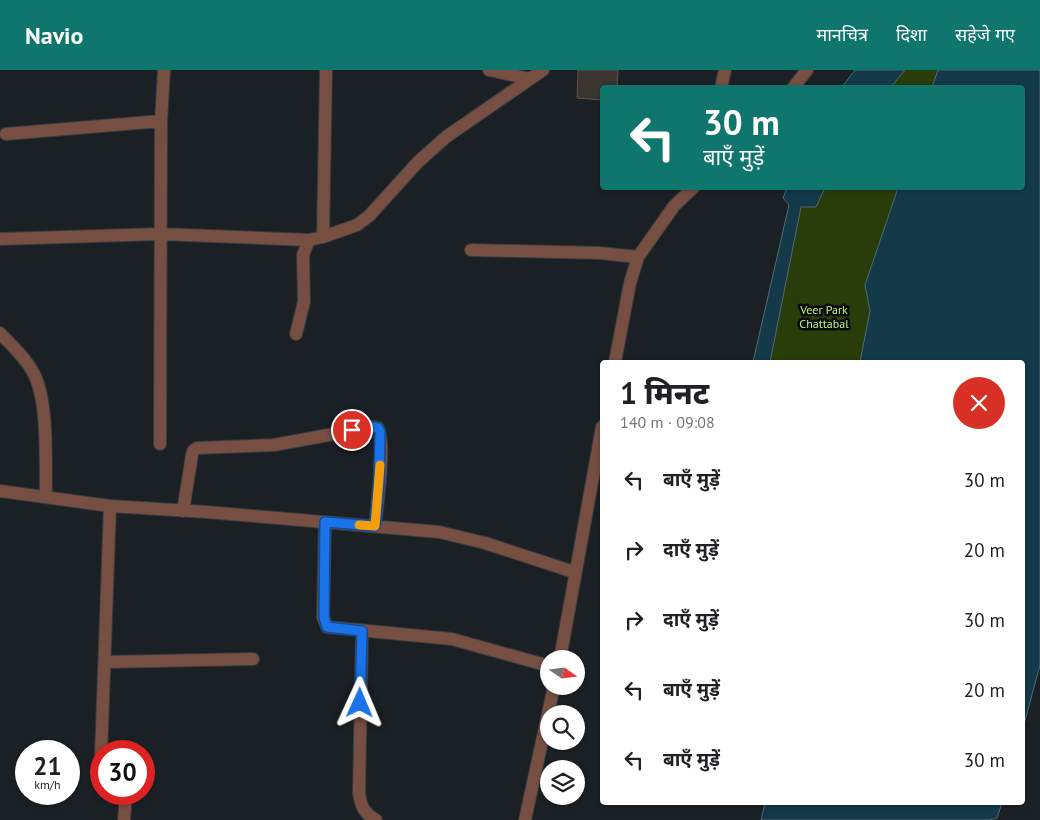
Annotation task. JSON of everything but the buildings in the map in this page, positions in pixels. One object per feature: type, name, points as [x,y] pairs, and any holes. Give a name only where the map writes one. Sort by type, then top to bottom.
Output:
[{"type":"street","points":[[160,444],[161,121],[164,70]]},
{"type":"street","points":[[324,237],[326,70]]},
{"type":"street","points":[[489,70],[530,79]]},
{"type":"street","points":[[0,239],[160,234],[309,240],[346,231],[363,221],[412,167],[446,137],[544,70]]},
{"type":"street","points":[[722,85],[725,70]]},
{"type":"street","points":[[796,85],[808,70]]},
{"type":"street","points":[[6,134],[161,121]]},
{"type":"street","points":[[615,360],[638,257],[674,206],[691,190]]},
{"type":"street","points":[[296,334],[304,302],[303,255],[309,240]]},
{"type":"street","points":[[471,250],[600,253],[638,257]]},
{"type":"street","points":[[0,333],[23,356],[35,375],[43,401],[46,496]]},
{"type":"street","points":[[184,511],[192,455],[197,448],[274,445],[372,427],[378,428],[380,440],[379,484],[375,526]]},
{"type":"street","points":[[561,650],[574,572],[600,437]]},
{"type":"street","points":[[0,491],[110,506],[439,532],[486,543],[574,572]]},
{"type":"street","points":[[101,740],[110,506]]},
{"type":"street","points":[[325,522],[324,623],[332,628],[452,639],[540,663]]},
{"type":"street","points":[[362,631],[359,793],[362,809],[376,820]]},
{"type":"street","points":[[104,662],[253,659]]},
{"type":"street","points":[[525,820],[552,695]]},
{"type":"street","points":[[124,820],[125,805]]},
{"type":"green space","points":[[905,70],[938,70],[933,85],[893,85]]},
{"type":"green space","name":"Veer Park Chattabal","points":[[824,190],[897,190],[865,285],[870,311],[860,360],[770,360],[801,206],[816,207]]},
{"type":"water","points":[[855,70],[905,70],[893,85],[844,85]]},
{"type":"water","points":[[938,70],[1040,70],[1040,665],[1025,721],[1025,360],[860,360],[870,311],[865,285],[897,190],[1025,190],[1025,85],[933,85]]},
{"type":"water","points":[[786,190],[824,190],[816,207],[801,207],[770,360],[753,360],[789,205],[783,198]]},
{"type":"water","points":[[764,805],[1001,805],[997,818],[989,820],[761,820]]},
{"type":"slow traffic","points":[[359,525],[375,526],[380,465]]},
{"type":"route","points":[[352,430],[372,427],[378,428],[380,432],[379,484],[375,526],[325,522],[324,623],[327,627],[362,631],[360,703]]}]
